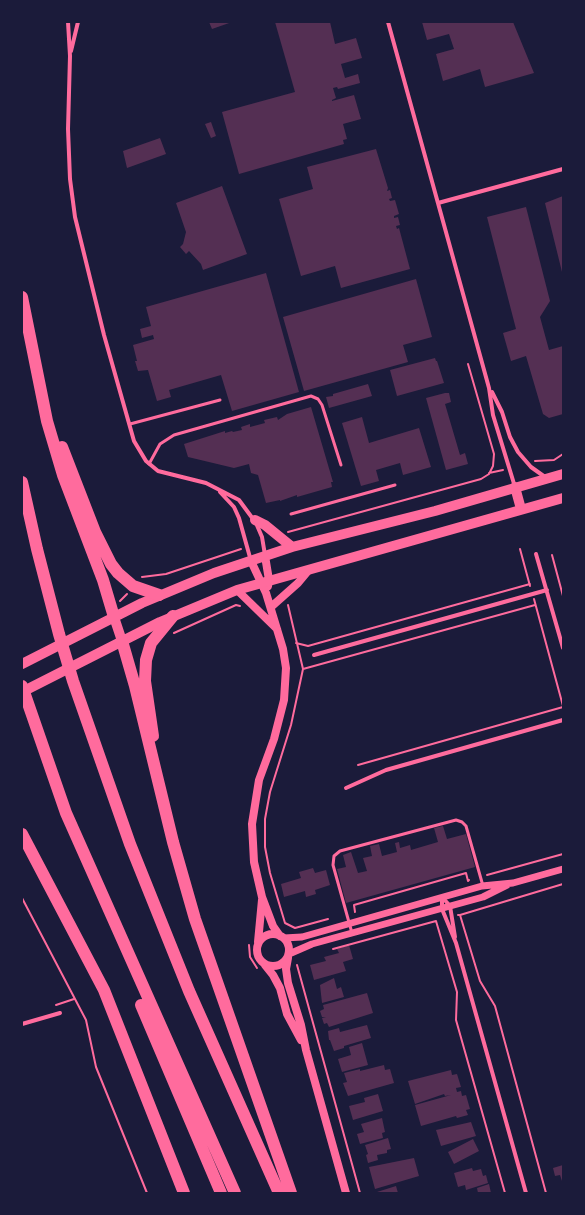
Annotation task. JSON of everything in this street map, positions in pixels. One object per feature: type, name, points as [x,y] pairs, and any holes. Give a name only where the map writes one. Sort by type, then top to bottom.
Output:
[{"type":"highway","points":[[22,297],[34,366],[47,421],[63,475],[103,580],[114,617]]},
{"type":"highway","points":[[34,366],[65,454],[104,551],[118,572],[133,586],[159,595]]},
{"type":"highway","points":[[22,482],[36,549],[73,681],[130,844],[192,998],[279,1193]]},
{"type":"highway","points":[[159,786],[144,670],[147,652],[151,643],[173,616]]},
{"type":"highway","points":[[122,641],[135,686],[173,842],[195,919],[291,1193]]},
{"type":"highway","points":[[22,686],[94,894],[221,1193]]},
{"type":"highway","points":[[66,814],[235,1193]]},
{"type":"highway","points":[[22,834],[104,990],[184,1193]]},
{"type":"main road","points":[[22,664],[159,595],[195,580],[292,547],[435,511],[563,474]]},
{"type":"main road","points":[[515,487],[521,509]]},
{"type":"main road","points":[[22,692],[173,616],[237,590],[563,498]]},
{"type":"main road","points":[[255,520],[266,525],[278,537],[292,547]]},
{"type":"main road","points":[[265,556],[266,593],[278,632],[286,668],[284,700],[278,726],[259,780],[252,824],[254,862],[262,897],[273,926],[289,946],[291,958],[286,976],[301,1024],[306,1050],[346,1193]]},
{"type":"main road","points":[[251,561],[265,581]]},
{"type":"main road","points":[[271,607],[298,583],[308,571]]},
{"type":"main road","points":[[237,590],[278,632]]},
{"type":"main road","points":[[114,617],[122,641]]},
{"type":"main road","points":[[262,897],[258,956],[273,975],[280,988],[287,1014],[306,1050]]},
{"type":"main road","points":[[258,942],[271,934],[282,937]]},
{"type":"main road","points":[[264,964],[269,966],[280,966],[291,958]]},
{"type":"street","points":[[68,22],[70,56],[68,129],[70,179],[75,217],[104,335],[138,450],[149,464],[158,471],[206,483],[239,500],[255,520],[262,537],[265,556]]},
{"type":"street","points":[[70,56],[78,22]]},
{"type":"street","points":[[388,22],[489,388],[493,415],[515,487]]},
{"type":"street","points":[[438,203],[563,169]]},
{"type":"street","points":[[489,388],[502,412],[510,437],[518,452],[531,467],[547,478]]},
{"type":"street","points":[[217,489],[234,507],[244,530],[251,561]]},
{"type":"street","points":[[536,554],[563,648]]},
{"type":"street","points":[[314,655],[547,590]]},
{"type":"street","points":[[346,788],[386,770],[563,720]]},
{"type":"street","points":[[291,958],[305,946],[483,897],[513,883],[563,869]]},
{"type":"street","points":[[282,937],[302,937],[483,886],[513,883]]},
{"type":"street","points":[[442,897],[450,906],[456,943],[526,1193]]},
{"type":"street","points":[[442,897],[442,908],[456,943]]},
{"type":"street","points":[[22,1024],[60,1013]]},
{"type":"lane","points":[[149,464],[160,444],[174,435],[311,396],[318,399],[322,405],[341,465]]},
{"type":"lane","points":[[130,424],[220,400]]},
{"type":"lane","points":[[290,514],[395,485]]},
{"type":"lane","points":[[352,933],[333,860],[334,856],[340,852],[452,820],[460,821],[466,826],[483,886]]},
{"type":"path","points":[[278,537],[284,533],[481,479],[489,474],[493,466],[494,454],[468,364]]},
{"type":"path","points":[[138,579],[141,576],[154,577],[166,574],[248,547]]},
{"type":"path","points":[[358,765],[563,707],[520,549]]},
{"type":"path","points":[[552,555],[563,596]]},
{"type":"path","points":[[296,643],[308,646],[530,584]]},
{"type":"path","points":[[288,591],[291,597],[287,608],[303,669],[291,725],[270,792],[265,819],[265,847],[270,873],[286,924],[295,928],[356,912],[354,905],[466,873],[468,881],[563,854]]},
{"type":"path","points":[[119,602],[128,592]]},
{"type":"path","points":[[174,634],[236,605],[244,606],[250,602]]},
{"type":"path","points":[[303,669],[536,605]]},
{"type":"path","points":[[452,917],[563,884]]},
{"type":"path","points":[[22,898],[86,1020],[96,1067],[147,1193]]},
{"type":"path","points":[[460,915],[480,981],[495,1006],[546,1193]]},
{"type":"path","points":[[330,949],[446,919]]},
{"type":"path","points":[[436,921],[457,992],[456,1020],[505,1193]]},
{"type":"path","points":[[291,958],[360,1193]]},
{"type":"path","points":[[56,1005],[74,999]]},
{"type":"building","points":[[209,22],[232,22],[212,29]]},
{"type":"building","points":[[275,22],[330,22],[335,44],[356,38],[362,58],[341,64],[345,78],[358,74],[360,83],[338,89],[337,87],[333,88],[336,98],[332,101],[354,95],[361,119],[343,124],[347,139],[343,140],[344,144],[239,174],[222,112],[295,92]]},
{"type":"building","points":[[422,22],[513,22],[534,73],[485,87],[480,69],[443,81],[436,54],[454,49],[449,34],[427,40]]},
{"type":"building","points":[[211,122],[216,136],[211,138],[205,124]]},
{"type":"building","points":[[160,138],[166,154],[127,168],[123,151]]},
{"type":"building","points":[[376,149],[388,188],[387,191],[390,190],[392,198],[389,199],[390,201],[395,200],[399,214],[394,216],[394,218],[398,217],[400,225],[396,226],[397,229],[399,228],[410,269],[341,288],[335,266],[301,276],[279,199],[313,189],[307,167]]},
{"type":"building","points":[[222,186],[247,254],[203,270],[201,264],[189,251],[186,254],[180,247],[183,244],[186,232],[176,203]]},
{"type":"building","points":[[563,196],[562,213],[562,272],[545,203]]},
{"type":"building","points":[[526,207],[550,301],[540,317],[549,350],[563,346],[563,414],[549,418],[543,414],[526,356],[511,361],[503,333],[516,329],[487,217]]},
{"type":"building","points":[[266,273],[299,392],[232,411],[221,375],[169,390],[171,397],[157,401],[148,370],[138,371],[133,345],[154,339],[153,335],[142,338],[140,329],[151,326],[146,307]]},
{"type":"building","points":[[416,279],[432,337],[403,345],[408,362],[304,391],[283,317]]},
{"type":"building","points":[[435,358],[444,383],[397,396],[390,370]]},
{"type":"building","points":[[368,384],[372,396],[329,408],[326,397]]},
{"type":"building","points":[[449,393],[451,402],[445,404],[460,455],[465,453],[468,464],[446,470],[426,398]]},
{"type":"building","points":[[311,407],[333,482],[331,482],[332,487],[297,497],[297,495],[280,501],[266,503],[258,475],[251,473],[249,464],[234,468],[188,457],[184,444],[225,431],[225,433],[242,430],[241,427],[250,424],[250,427],[265,423],[264,420],[277,417],[278,420],[287,414]]},
{"type":"building","points":[[362,417],[369,443],[419,428],[431,467],[403,475],[400,463],[376,470],[379,481],[361,486],[342,423]]},
{"type":"building","points":[[443,826],[447,839],[466,834],[475,867],[346,903],[337,869],[346,867],[343,855],[351,852],[358,873],[367,871],[363,858],[372,856],[370,846],[379,844],[382,856],[397,852],[395,843],[399,842],[400,848],[410,845],[411,850],[438,842],[434,828]]},
{"type":"building","points":[[313,868],[315,873],[326,870],[330,885],[315,890],[316,894],[306,897],[305,891],[284,897],[281,884],[301,878],[299,872]]},
{"type":"building","points":[[349,945],[353,959],[343,962],[346,971],[314,980],[310,965],[326,961],[324,957],[339,953],[337,949]]},
{"type":"building","points":[[334,978],[337,989],[341,987],[344,997],[322,1003],[320,985]]},
{"type":"building","points":[[367,993],[373,1013],[329,1027],[327,1023],[324,1024],[322,1018],[326,1017],[322,1017],[320,1011],[324,1009],[323,1005]]},
{"type":"building","points":[[367,1025],[371,1038],[344,1046],[344,1048],[334,1051],[329,1040],[328,1031],[339,1028],[340,1032]]},
{"type":"building","points":[[362,1043],[368,1065],[342,1072],[338,1059],[351,1055],[349,1047]]},
{"type":"building","points":[[384,1065],[385,1070],[390,1069],[394,1083],[348,1096],[343,1083],[347,1082],[344,1073]]},
{"type":"building","points":[[451,1070],[452,1075],[457,1074],[461,1087],[456,1088],[457,1092],[461,1091],[462,1096],[466,1095],[470,1109],[466,1110],[468,1115],[457,1118],[456,1116],[421,1126],[415,1105],[451,1095],[445,1096],[444,1094],[415,1104],[408,1081]]},
{"type":"building","points":[[378,1094],[383,1111],[353,1120],[349,1106],[365,1102],[364,1098]]},
{"type":"building","points":[[382,1118],[385,1132],[382,1133],[383,1138],[360,1144],[357,1134],[364,1132],[361,1124]]},
{"type":"building","points":[[471,1122],[476,1136],[441,1146],[436,1130]]},
{"type":"building","points":[[388,1138],[391,1149],[387,1150],[387,1153],[377,1155],[378,1160],[368,1163],[366,1155],[368,1154],[365,1145]]},
{"type":"building","points":[[473,1139],[479,1151],[454,1164],[448,1152]]},
{"type":"building","points":[[414,1158],[419,1176],[375,1189],[369,1167]]},
{"type":"building","points":[[563,1165],[563,1184],[560,1175],[555,1176],[553,1168]]},
{"type":"building","points":[[472,1168],[473,1171],[481,1169],[483,1176],[486,1175],[488,1183],[466,1190],[465,1185],[458,1187],[454,1173]]},
{"type":"building","points":[[489,1184],[491,1193],[478,1193],[477,1188]]},
{"type":"building","points":[[396,1186],[398,1193],[377,1193],[377,1192]]}]
